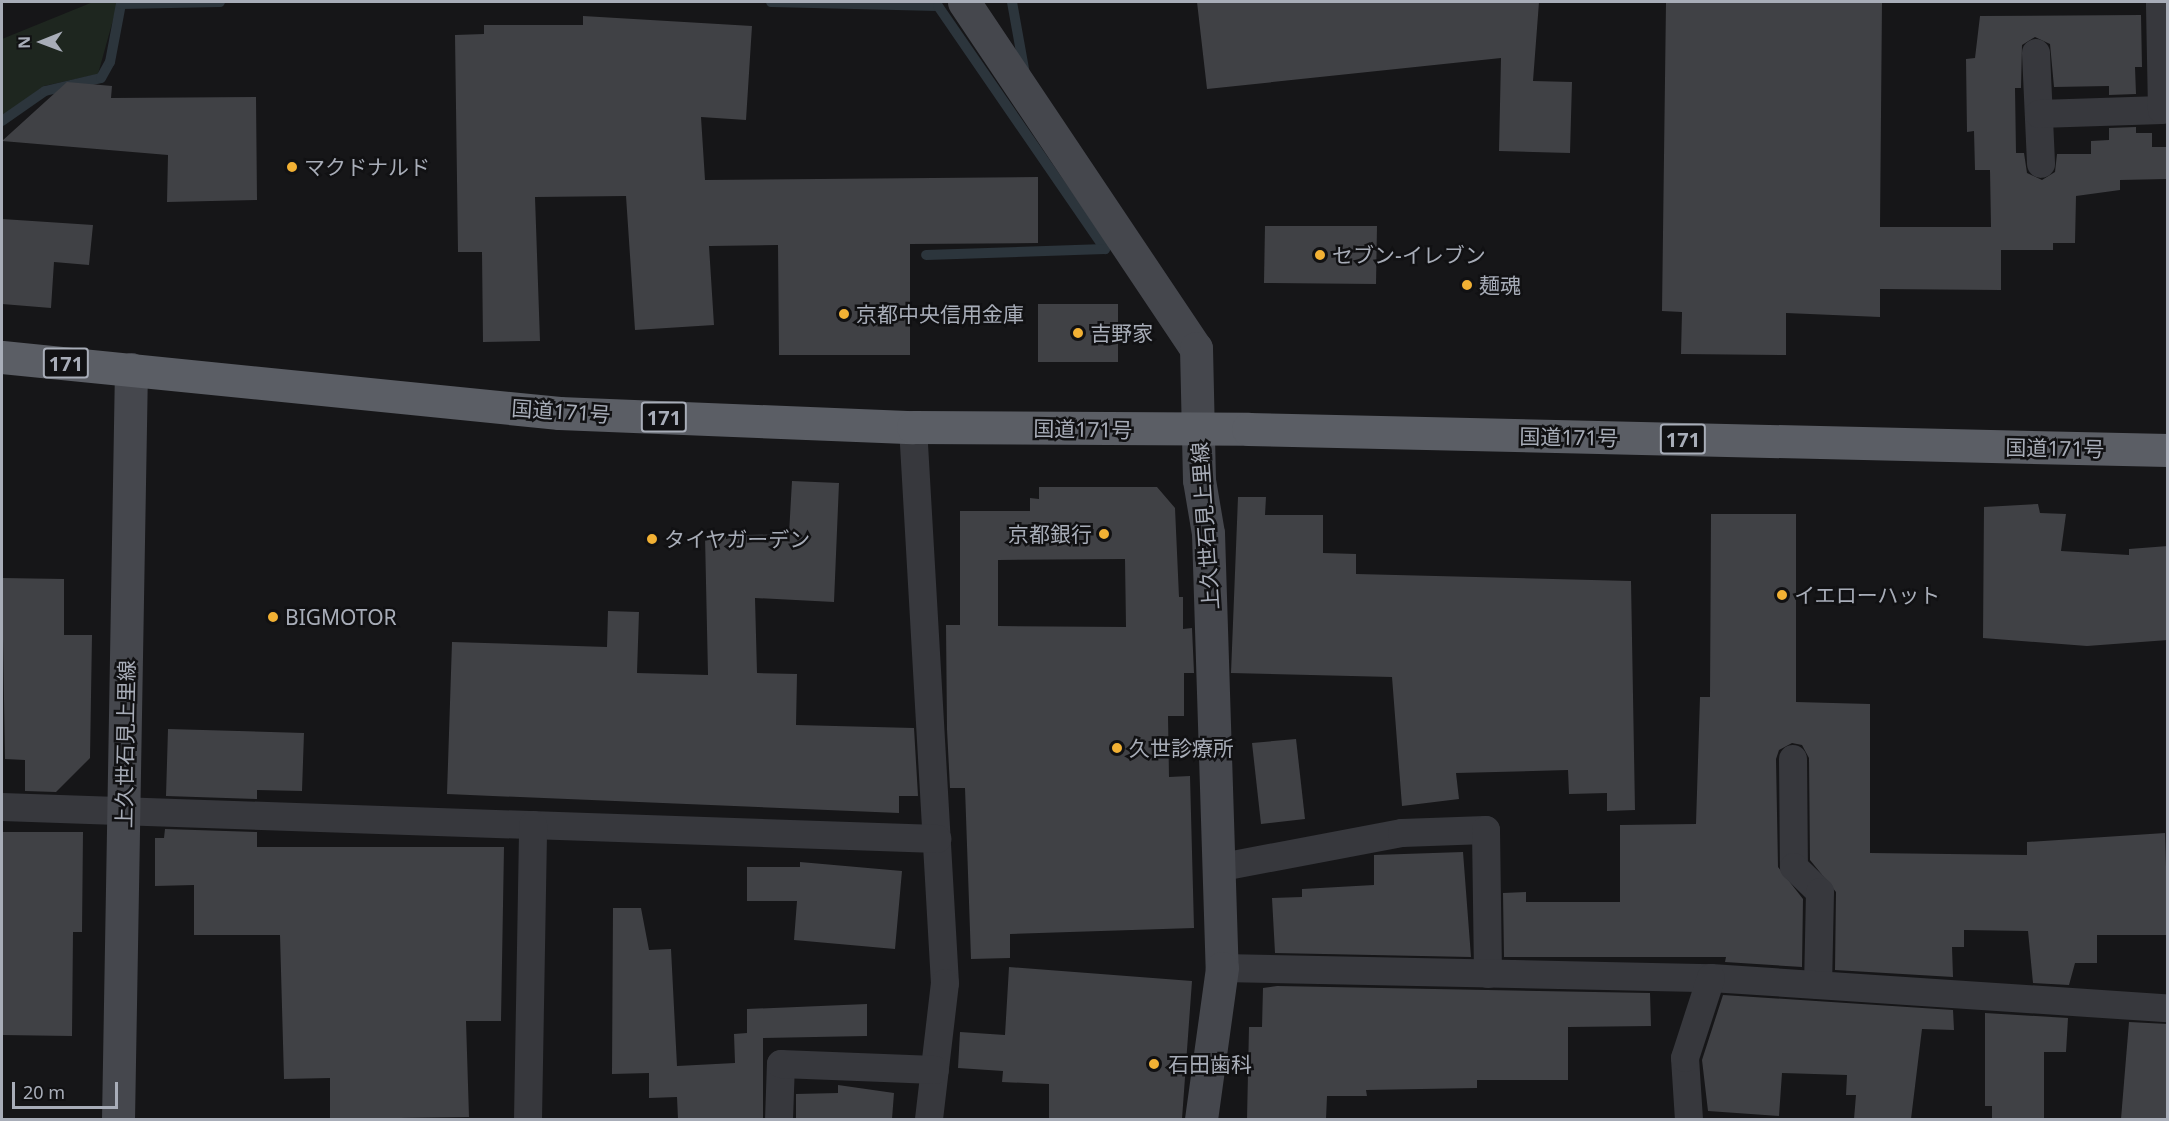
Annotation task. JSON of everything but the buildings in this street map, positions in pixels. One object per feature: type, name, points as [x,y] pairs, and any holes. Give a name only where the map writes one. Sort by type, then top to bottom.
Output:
[{"type":"highway","name":"国道171号","points":[[2,357],[559,413],[914,427],[1198,429],[2168,450]]},
{"type":"main road","name":"上久世石見上里線","points":[[965,2],[1196,348],[1198,480],[1208,533],[1222,968],[1201,1119]]},
{"type":"main road","name":"上久世石見上里線","points":[[118,1119],[131,369]]},
{"type":"street","points":[[2038,114],[2162,110],[2160,2]]},
{"type":"street","points":[[2036,53],[2041,164]]},
{"type":"street","points":[[914,427],[945,983],[929,1119]]},
{"type":"street","points":[[1793,759],[1794,867],[1820,892],[1818,985]]},
{"type":"street","points":[[2,807],[937,839]]},
{"type":"street","points":[[528,1119],[533,825]]},
{"type":"street","points":[[1217,868],[1402,833],[1486,830],[1488,974]]},
{"type":"street","points":[[1222,968],[1711,978],[2168,1008]]},
{"type":"street","points":[[1689,1119],[1685,1058],[1711,978]]},
{"type":"street","points":[[779,1119],[781,1064],[935,1070]]},
{"type":"shaded area","points":[[93,2],[118,2],[98,74],[44,86],[2,116],[2,39]]},
{"type":"waterway","points":[[2,121],[45,91],[101,78],[110,62],[121,4],[220,2]]},
{"type":"waterway","points":[[771,2],[938,6],[1105,249],[926,255]]},
{"type":"waterway","points":[[1012,2],[1025,74]]},
{"type":"place","name":"マクドナルド","points":[[292,167]]},
{"type":"place","name":"セブン-イレブン","points":[[1320,255]]},
{"type":"place","name":"麺魂","points":[[1467,285]]},
{"type":"place","name":"京都中央信用金庫","points":[[844,314]]},
{"type":"place","name":"吉野家","points":[[1078,333]]},
{"type":"place","name":"京都銀行","points":[[1104,534]]},
{"type":"place","name":"タイヤガーデン","points":[[652,539]]},
{"type":"place","name":"イエローハット","points":[[1782,595]]},
{"type":"place","name":"BIGMOTOR","points":[[273,617]]},
{"type":"place","name":"久世診療所","points":[[1117,748]]},
{"type":"place","name":"石田歯科","points":[[1154,1064]]}]
